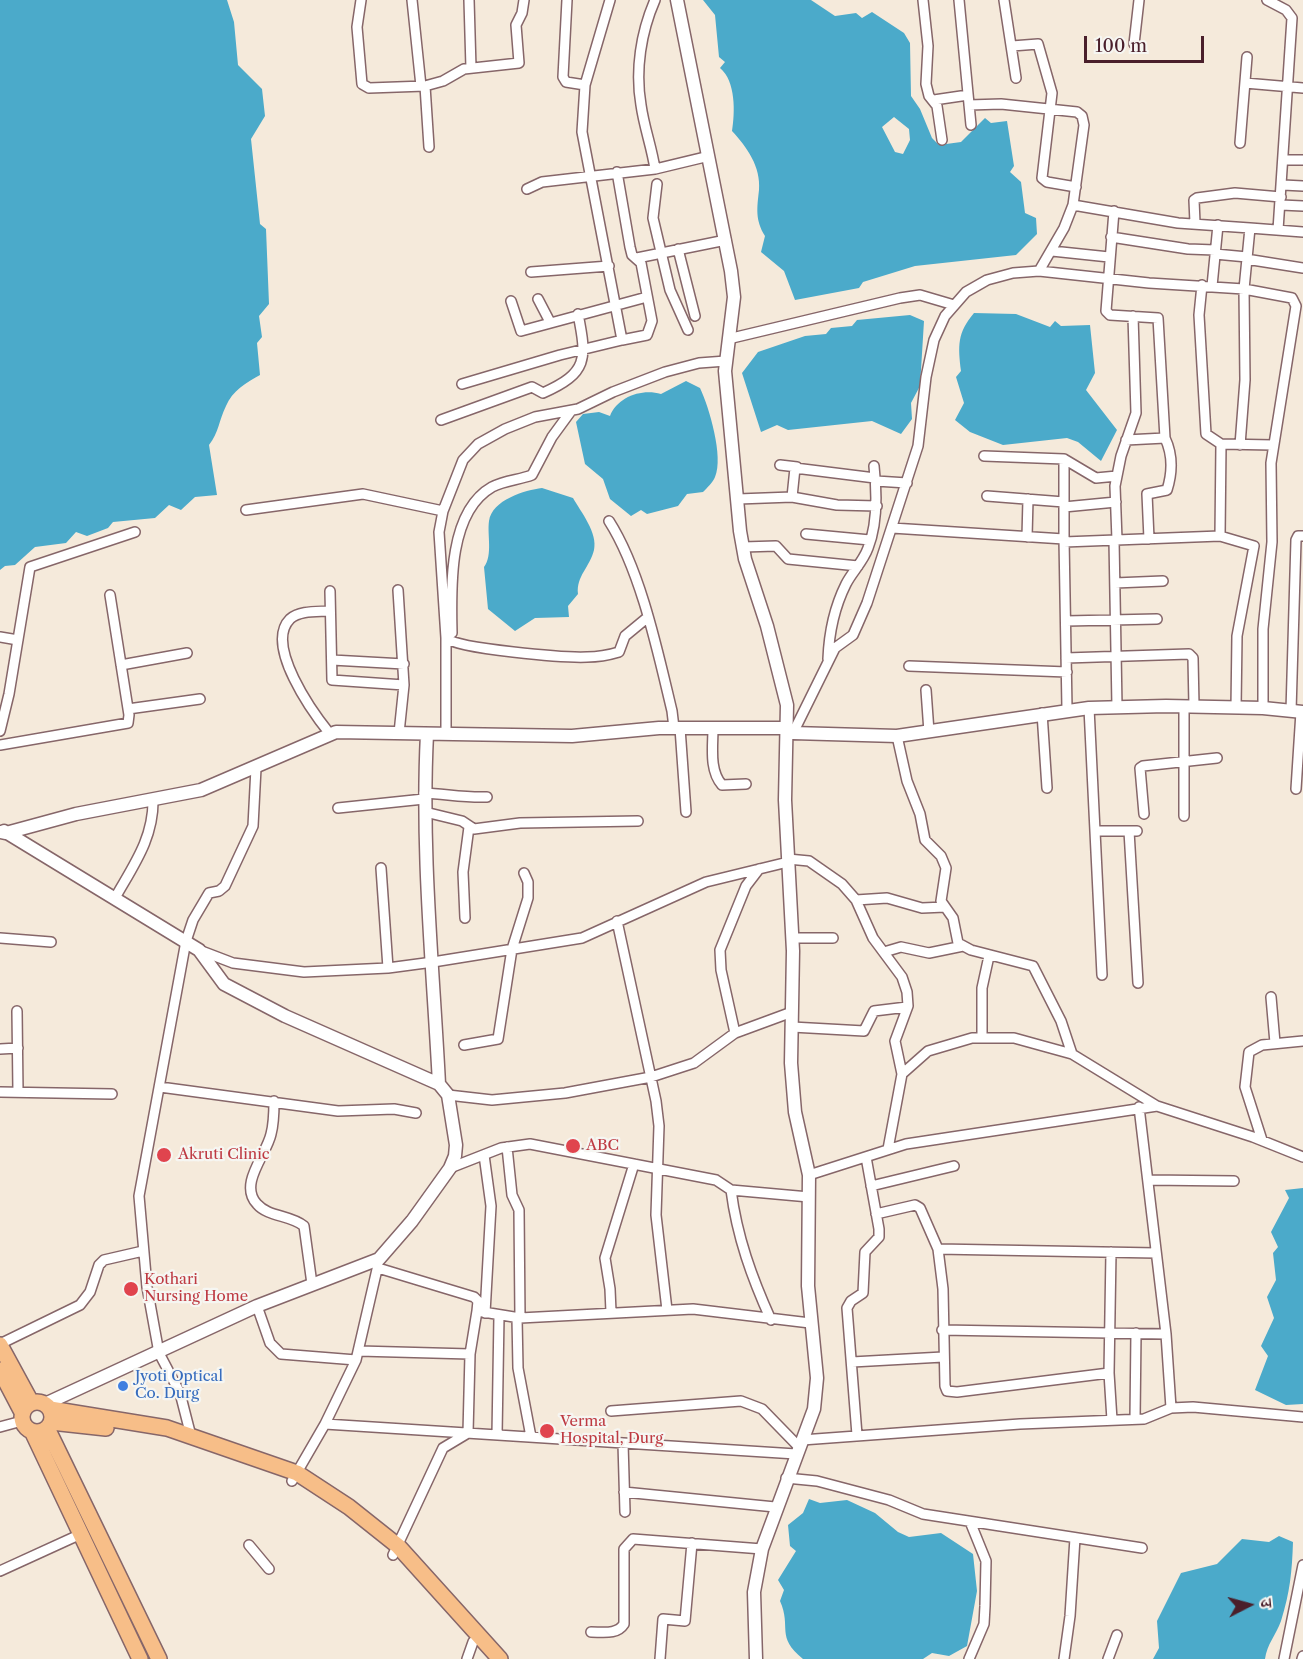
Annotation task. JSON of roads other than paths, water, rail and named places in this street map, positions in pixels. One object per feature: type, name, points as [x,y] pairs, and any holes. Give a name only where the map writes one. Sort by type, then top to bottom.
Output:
[{"type":"main road","points":[[0,1344],[159,1659]]},
{"type":"main road","points":[[0,1370],[38,1416],[81,1534],[140,1659]]},
{"type":"main road","points":[[38,1416],[156,1426],[191,1436],[294,1477],[349,1507],[395,1551],[476,1639],[500,1659]]},
{"type":"main road","points":[[38,1416],[166,1437],[294,1477]]},
{"type":"main road","points":[[476,1639],[490,1659]]},
{"type":"street","points":[[361,0],[357,27],[362,84],[369,88],[422,86],[443,81],[459,71],[471,68],[519,63],[516,25],[522,13],[524,0]]},
{"type":"street","points":[[412,0],[429,147]]},
{"type":"street","points":[[469,0],[471,68]]},
{"type":"street","points":[[567,0],[563,77],[566,82],[585,85]]},
{"type":"street","points":[[610,0],[585,85],[582,132],[622,340]]},
{"type":"street","points":[[655,0],[642,38],[640,80],[640,105],[655,169]]},
{"type":"street","points":[[677,0],[726,240],[734,297],[724,371],[743,547],[783,682],[790,731],[785,768],[793,938],[792,1088],[809,1175],[810,1323],[816,1350],[817,1378],[814,1409],[775,1507],[762,1549],[754,1592],[756,1659]]},
{"type":"street","points":[[923,0],[928,46],[926,84],[929,96],[938,106],[942,140]]},
{"type":"street","points":[[958,0],[971,125]]},
{"type":"street","points":[[1004,0],[1016,78]]},
{"type":"street","points":[[1134,44],[1139,0]]},
{"type":"street","points":[[1267,0],[1290,13],[1291,39],[1285,160],[1278,230]]},
{"type":"street","points":[[1291,39],[1303,38]]},
{"type":"street","points":[[1012,46],[1036,44],[1039,46],[1052,86],[1042,178],[1047,183],[1076,187]]},
{"type":"street","points":[[1240,143],[1247,57]]},
{"type":"street","points":[[1245,83],[1303,88]]},
{"type":"street","points":[[934,100],[968,100],[1077,112],[1084,122],[1073,205],[1052,251],[1039,272]]},
{"type":"street","points":[[526,189],[542,182],[655,169],[709,156]]},
{"type":"street","points":[[1285,160],[1303,160]]},
{"type":"street","points":[[462,384],[650,333],[652,321],[641,263],[630,247],[617,172]]},
{"type":"street","points":[[657,184],[653,218],[670,290],[688,330]]},
{"type":"street","points":[[1282,185],[1303,186]]},
{"type":"street","points":[[1195,223],[1194,200],[1197,198],[1235,194],[1303,206]]},
{"type":"street","points":[[1073,205],[1178,223],[1303,232]]},
{"type":"street","points":[[1114,211],[1107,278],[1107,314],[1158,318],[1165,438],[1170,449],[1172,469],[1167,490],[1146,496],[1149,539]]},
{"type":"street","points":[[1218,225],[1215,252],[1199,315],[1206,434],[1221,444],[1273,446]]},
{"type":"street","points":[[1240,445],[1245,397],[1244,289],[1250,228]]},
{"type":"street","points":[[1111,237],[1303,268]]},
{"type":"street","points":[[637,258],[726,240]]},
{"type":"street","points":[[678,249],[695,316]]},
{"type":"street","points":[[1052,251],[1109,257]]},
{"type":"street","points":[[531,272],[609,266]]},
{"type":"street","points":[[790,731],[835,648],[853,635],[867,603],[918,446],[926,377],[934,340],[945,316],[966,292],[987,280],[1013,273],[1039,272],[1244,289],[1303,300]]},
{"type":"street","points":[[728,339],[900,298],[920,295],[954,305]]},
{"type":"street","points":[[511,301],[518,330],[647,297]]},
{"type":"street","points":[[1263,708],[1263,628],[1272,542],[1271,463],[1296,306],[1292,298]]},
{"type":"street","points":[[538,299],[550,322]]},
{"type":"street","points":[[441,420],[532,387],[538,393],[543,393],[563,384],[578,371],[585,349],[578,314]]},
{"type":"street","points":[[1117,707],[1115,540],[1117,476],[1136,413],[1133,316]]},
{"type":"street","points":[[449,641],[439,557],[439,532],[443,511],[463,460],[478,444],[505,429],[536,417],[571,411],[665,372],[699,363],[726,361]]},
{"type":"street","points":[[446,733],[453,577],[464,515],[490,488],[532,475],[552,437],[571,411]]},
{"type":"street","points":[[1126,440],[1165,438]]},
{"type":"street","points":[[1220,537],[1221,444]]},
{"type":"street","points":[[984,456],[1064,459],[1096,478],[1117,476]]},
{"type":"street","points":[[1064,459],[1067,709]]},
{"type":"street","points":[[780,465],[907,483]]},
{"type":"street","points":[[828,662],[829,633],[836,609],[846,583],[858,566],[870,540],[876,506],[874,466]]},
{"type":"street","points":[[792,497],[794,468],[797,467]]},
{"type":"street","points":[[246,510],[363,494],[443,511]]},
{"type":"street","points":[[987,496],[1064,505],[1116,502]]},
{"type":"street","points":[[738,499],[792,497],[837,505],[876,506]]},
{"type":"street","points":[[1027,537],[1028,500]]},
{"type":"street","points":[[609,521],[619,537],[648,617],[677,728],[686,812]]},
{"type":"street","points":[[892,528],[1064,541],[1220,537],[1254,546],[1237,636],[1236,708]]},
{"type":"street","points":[[0,731],[9,694],[30,567],[135,532]]},
{"type":"street","points":[[806,534],[870,540]]},
{"type":"street","points":[[1296,789],[1299,712],[1296,540],[1298,536],[1303,536]]},
{"type":"street","points":[[743,547],[776,546],[788,559],[858,566]]},
{"type":"street","points":[[1115,583],[1163,582]]},
{"type":"street","points":[[398,590],[404,664],[399,733]]},
{"type":"street","points":[[330,591],[333,682],[404,686]]},
{"type":"street","points":[[0,745],[128,723],[128,709],[110,595]]},
{"type":"street","points":[[330,611],[300,614],[291,619],[284,628],[282,639],[303,698],[330,734]]},
{"type":"street","points":[[449,641],[531,653],[598,656],[619,652],[625,636],[648,617]]},
{"type":"street","points":[[1066,621],[1157,620]]},
{"type":"street","points":[[0,637],[18,640]]},
{"type":"street","points":[[121,665],[188,653]]},
{"type":"street","points":[[1066,658],[1189,654],[1193,658],[1184,760],[1184,816]]},
{"type":"street","points":[[332,660],[404,664]]},
{"type":"street","points":[[909,666],[1066,672]]},
{"type":"street","points":[[926,690],[929,732]]},
{"type":"street","points":[[128,709],[200,699]]},
{"type":"street","points":[[2,831],[201,790],[330,734],[446,733],[572,736],[677,728],[897,736],[1067,709],[1189,706],[1263,708],[1299,712]]},
{"type":"street","points":[[1089,708],[1102,975]]},
{"type":"street","points":[[1042,713],[1047,788]]},
{"type":"street","points":[[713,729],[714,771],[717,779],[722,785],[746,784]]},
{"type":"street","points":[[427,734],[424,801],[426,875],[440,1084]]},
{"type":"street","points":[[897,736],[907,782],[920,814],[925,840],[941,856],[946,868],[940,901],[953,918],[958,943],[989,956],[1033,966],[1068,1037],[1072,1054]]},
{"type":"street","points":[[1144,814],[1140,768],[1184,760],[1216,758]]},
{"type":"street","points":[[191,1436],[180,1393],[159,1353],[143,1251],[139,1196],[186,941],[200,905],[208,893],[219,891],[225,886],[248,839],[253,826],[256,768]]},
{"type":"street","points":[[338,808],[424,801],[453,794],[459,798],[487,797]]},
{"type":"street","points":[[115,898],[147,842],[153,815],[153,799]]},
{"type":"street","points":[[424,801],[469,827],[493,829],[520,823],[638,821]]},
{"type":"street","points":[[465,918],[463,872],[469,827]]},
{"type":"street","points":[[2,831],[199,950],[233,963],[304,972],[388,968],[582,938],[706,882],[804,859],[818,866],[842,884],[855,900],[873,938],[902,977],[907,992],[907,1007],[896,1038],[902,1074],[888,1149]]},
{"type":"street","points":[[1096,831],[1133,831],[1138,983]]},
{"type":"street","points":[[381,868],[388,968]]},
{"type":"street","points":[[735,1033],[721,970],[720,950],[746,886],[759,869]]},
{"type":"street","points":[[464,1045],[498,1039],[512,949],[528,898],[528,882],[524,873]]},
{"type":"street","points":[[855,900],[886,898],[922,908],[945,907]]},
{"type":"street","points":[[618,921],[659,1126],[656,1215],[667,1310]]},
{"type":"street","points":[[0,938],[51,942]]},
{"type":"street","points":[[793,938],[833,938]]},
{"type":"street","points":[[884,952],[901,947],[929,953],[963,946]]},
{"type":"street","points":[[199,950],[224,984],[285,1016],[440,1084],[448,1095],[456,1144],[450,1168],[379,1263],[358,1355],[325,1424],[294,1477]]},
{"type":"street","points":[[982,1037],[981,998],[989,956]]},
{"type":"street","points":[[1271,997],[1275,1043]]},
{"type":"street","points":[[792,1027],[864,1031],[874,1011],[907,1007]]},
{"type":"street","points":[[17,1011],[18,1092]]},
{"type":"street","points":[[448,1095],[492,1100],[565,1093],[651,1077],[694,1064],[735,1033],[792,1012]]},
{"type":"street","points":[[902,1074],[928,1051],[982,1037],[1014,1038],[1072,1054],[1157,1106],[1262,1140],[1303,1156]]},
{"type":"street","points":[[1262,1140],[1247,1096],[1247,1062],[1252,1049],[1275,1043],[1303,1041]]},
{"type":"street","points":[[0,1049],[18,1048]]},
{"type":"street","points":[[160,1087],[338,1111],[394,1109],[416,1113]]},
{"type":"street","points":[[0,1092],[112,1094]]},
{"type":"street","points":[[274,1101],[272,1133],[253,1175],[252,1192],[254,1201],[261,1208],[304,1226],[312,1284]]},
{"type":"street","points":[[809,1175],[888,1149],[1138,1107],[1157,1106]]},
{"type":"street","points":[[1138,1107],[1166,1334],[1171,1408]]},
{"type":"street","points":[[450,1168],[507,1148],[530,1144],[716,1180],[731,1190],[808,1197]]},
{"type":"street","points":[[507,1148],[512,1196],[519,1210],[518,1368],[531,1437]]},
{"type":"street","points":[[468,1433],[470,1354],[481,1312],[491,1206],[484,1155]]},
{"type":"street","points":[[857,1435],[847,1308],[851,1301],[863,1293],[865,1252],[879,1237],[866,1157]]},
{"type":"street","points":[[610,1312],[610,1288],[604,1264],[634,1164]]},
{"type":"street","points":[[871,1186],[954,1166]]},
{"type":"street","points":[[1148,1180],[1234,1181]]},
{"type":"street","points":[[731,1190],[741,1245],[753,1281],[771,1320]]},
{"type":"street","points":[[876,1214],[915,1205],[920,1208],[938,1249],[943,1289],[942,1330],[945,1386],[951,1392],[1109,1373]]},
{"type":"street","points":[[938,1249],[1156,1253]]},
{"type":"street","points":[[0,1344],[80,1305],[90,1292],[99,1265],[104,1260],[143,1251]]},
{"type":"street","points":[[1111,1252],[1109,1373],[1112,1420]]},
{"type":"street","points":[[0,1427],[38,1416],[159,1353],[257,1306],[312,1284],[379,1263],[474,1297],[478,1301],[481,1312]]},
{"type":"street","points":[[257,1306],[270,1343],[280,1354],[470,1354]]},
{"type":"street","points":[[481,1312],[518,1318],[693,1309],[810,1323]]},
{"type":"street","points":[[497,1435],[499,1316]]},
{"type":"street","points":[[942,1330],[1166,1334]]},
{"type":"street","points":[[1135,1419],[1136,1334]]},
{"type":"street","points":[[852,1362],[944,1357]]},
{"type":"street","points":[[611,1411],[741,1401],[762,1409],[799,1447]]},
{"type":"street","points":[[325,1424],[623,1443],[799,1447],[857,1435],[1135,1419],[1171,1408],[1193,1407],[1303,1417]]},
{"type":"street","points":[[395,1551],[443,1448],[468,1433]]},
{"type":"street","points":[[623,1443],[625,1512]]},
{"type":"street","points":[[786,1478],[817,1481],[889,1500],[923,1514],[971,1524],[1142,1548]]},
{"type":"street","points":[[624,1491],[775,1507]]},
{"type":"street","points":[[969,1659],[984,1624],[986,1561],[971,1524]]},
{"type":"street","points":[[0,1571],[81,1534]]},
{"type":"street","points":[[591,1632],[615,1632],[624,1624],[624,1549],[628,1542],[643,1538],[762,1549]]},
{"type":"street","points":[[1064,1659],[1070,1616],[1075,1538]]},
{"type":"street","points":[[660,1659],[663,1619],[685,1621],[692,1543]]},
{"type":"street","points":[[249,1545],[269,1569]]},
{"type":"street","points":[[1284,1659],[1303,1565]]},
{"type":"street","points":[[1108,1659],[1116,1635]]},
{"type":"street","points":[[467,1659],[476,1639]]},
{"type":"water","points":[[0,0],[227,0],[234,22],[238,65],[262,89],[265,116],[251,139],[260,224],[266,229],[269,304],[259,316],[262,337],[257,343],[260,375],[245,384],[232,396],[209,445],[217,495],[195,497],[181,510],[169,505],[155,518],[113,522],[108,528],[87,536],[76,532],[66,543],[35,547],[15,565],[5,566],[0,570]]},
{"type":"water","points":[[703,0],[811,0],[835,16],[856,13],[862,18],[872,12],[904,33],[910,43],[911,96],[920,109],[932,138],[939,145],[961,142],[985,118],[991,123],[1007,121],[1014,166],[1010,172],[1021,182],[1025,213],[1036,218],[1037,234],[1016,255],[915,266],[863,282],[859,288],[795,300],[784,271],[761,252],[765,236],[758,214],[758,173],[748,151],[732,131],[734,115],[732,89],[720,68],[725,62],[719,57],[715,15]],"holes":[[[894,117],[909,129],[910,140],[903,154],[895,152],[882,127]]]},
{"type":"water","points":[[974,313],[1016,314],[1050,327],[1055,321],[1061,326],[1090,325],[1095,373],[1086,390],[1117,430],[1101,461],[1078,442],[1067,438],[1003,445],[970,432],[955,420],[964,403],[956,377],[961,371],[960,340],[964,327]]},
{"type":"water","points":[[910,315],[924,321],[920,386],[911,403],[912,419],[901,434],[872,421],[788,430],[777,425],[761,432],[742,373],[758,352],[805,336],[826,334],[831,328],[852,326],[857,320]]},
{"type":"water","points":[[686,381],[700,388],[711,419],[718,457],[715,477],[703,492],[687,494],[678,506],[647,514],[641,510],[631,516],[610,499],[603,479],[585,464],[576,422],[583,414],[599,412],[610,416],[613,409],[624,399],[638,393],[661,394]]},
{"type":"water","points":[[542,488],[573,498],[594,537],[594,550],[579,582],[578,594],[568,606],[569,617],[535,618],[515,631],[488,609],[484,567],[489,551],[489,521],[496,507],[510,497]]},
{"type":"water","points":[[1303,1188],[1303,1404],[1286,1405],[1255,1390],[1268,1356],[1261,1346],[1274,1318],[1267,1297],[1276,1280],[1273,1253],[1278,1247],[1271,1232],[1289,1198],[1285,1190]]},
{"type":"water","points":[[809,1499],[820,1503],[847,1500],[875,1513],[898,1532],[909,1537],[941,1533],[973,1554],[977,1591],[967,1646],[949,1656],[932,1653],[923,1659],[803,1659],[794,1651],[787,1638],[780,1601],[784,1590],[778,1580],[796,1551],[790,1546],[788,1525],[803,1513]]},
{"type":"water","points":[[1279,1536],[1293,1542],[1291,1573],[1281,1621],[1265,1659],[1153,1659],[1159,1648],[1157,1621],[1181,1573],[1217,1564],[1242,1539],[1269,1542]]},
{"type":"place","name":"ABC","points":[[573,1146]]},
{"type":"place","name":"Akruti Clinic","points":[[164,1155]]},
{"type":"place","name":"Kothari Nursing Home","points":[[131,1289]]},
{"type":"place","name":"Jyoti Optical Co. Durg","points":[[123,1386]]},
{"type":"place","name":"Verma Hospital, Durg","points":[[547,1431]]}]
